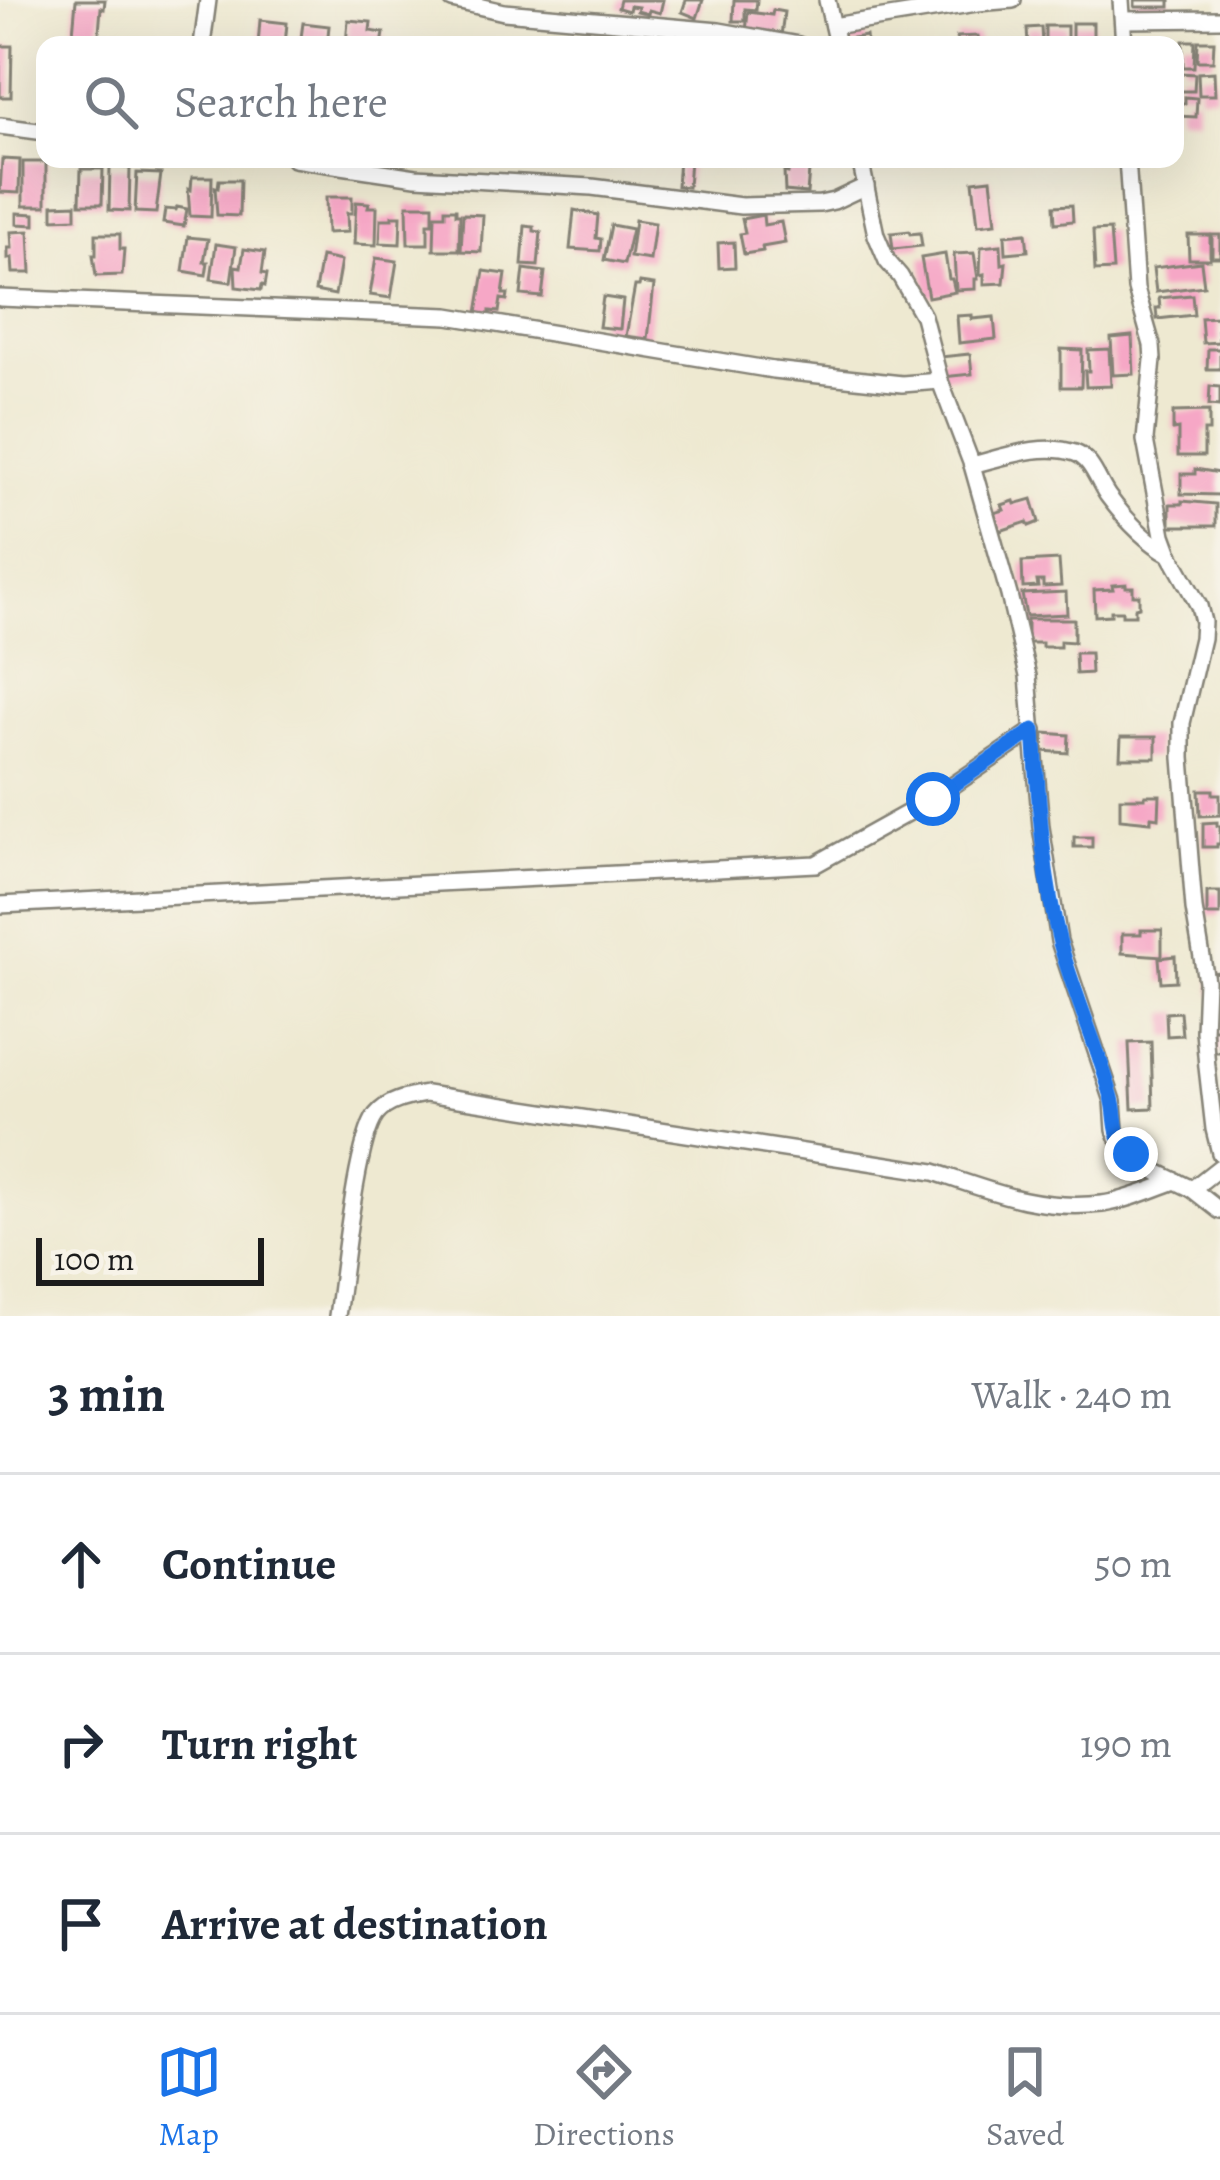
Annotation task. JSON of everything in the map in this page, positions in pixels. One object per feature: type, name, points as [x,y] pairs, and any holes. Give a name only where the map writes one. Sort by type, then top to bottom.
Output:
[{"type":"street","points":[[203,36],[208,0]]},
{"type":"street","points":[[452,0],[503,13],[748,36]]},
{"type":"street","points":[[827,0],[835,36]]},
{"type":"street","points":[[833,26],[1013,0]]},
{"type":"street","points":[[1121,0],[1124,36]]},
{"type":"street","points":[[1124,20],[1220,20]]},
{"type":"street","points":[[0,126],[36,131]]},
{"type":"street","points":[[355,168],[416,177],[592,187],[741,206],[820,204],[866,186]]},
{"type":"street","points":[[862,168],[876,235],[923,316],[1009,595],[1028,676],[1041,827],[1060,941],[1113,1101],[1115,1130],[1131,1154],[1220,1211]]},
{"type":"street","points":[[1128,168],[1136,289],[1153,360],[1145,440],[1170,554],[1203,622],[1182,723],[1182,758],[1194,909],[1206,981],[1207,1067],[1220,1154]]},
{"type":"street","points":[[0,298],[448,316],[773,370],[902,384],[940,381]]},
{"type":"street","points":[[972,465],[1038,450],[1080,454],[1150,544],[1170,554]]},
{"type":"street","points":[[0,905],[816,864],[933,799],[1034,730]]},
{"type":"street","points":[[337,1316],[364,1143],[376,1114],[397,1100],[426,1094],[934,1172],[1046,1206],[1106,1204],[1176,1181]]},
{"type":"street","points":[[1192,1189],[1220,1167]]},
{"type":"building","points":[[76,0],[105,0],[99,36],[73,36]]},
{"type":"building","points":[[620,0],[663,0],[660,13],[649,10],[648,14],[637,11],[638,7],[618,8]]},
{"type":"building","points":[[686,0],[703,0],[697,18],[682,12]]},
{"type":"building","points":[[734,0],[757,0],[756,10],[745,9],[745,21],[733,21]]},
{"type":"building","points":[[1135,0],[1170,0],[1170,7],[1135,7]]},
{"type":"building","points":[[773,10],[784,12],[781,36],[746,32],[748,12],[772,15]]},
{"type":"building","points":[[260,20],[287,23],[286,36],[259,36]]},
{"type":"building","points":[[348,20],[371,22],[370,31],[384,33],[384,36],[347,36]]},
{"type":"building","points":[[303,23],[329,26],[328,36],[301,36]]},
{"type":"building","points":[[1072,23],[1093,23],[1093,36],[1072,36]]},
{"type":"building","points":[[1045,26],[1067,26],[1067,36],[1045,36]]},
{"type":"building","points":[[1041,27],[1042,36],[1027,36],[1027,28]]},
{"type":"building","points":[[1184,41],[1195,41],[1194,67],[1184,67]]},
{"type":"building","points":[[1198,41],[1214,41],[1213,61],[1197,61]]},
{"type":"building","points":[[0,46],[12,46],[11,97],[0,97]]},
{"type":"building","points":[[1214,72],[1215,95],[1199,95],[1198,73]]},
{"type":"building","points":[[1184,73],[1195,74],[1194,91],[1184,91]]},
{"type":"building","points":[[1185,97],[1197,98],[1196,117],[1184,116]]},
{"type":"building","points":[[2,159],[20,160],[19,193],[0,192]]},
{"type":"building","points":[[23,162],[36,162],[36,168],[46,168],[46,206],[23,206]]},
{"type":"building","points":[[110,168],[130,168],[129,211],[109,210]]},
{"type":"building","points":[[678,168],[689,168],[688,187],[677,186]]},
{"type":"building","points":[[789,168],[809,168],[807,193],[785,191],[784,172]]},
{"type":"building","points":[[81,169],[103,169],[102,204],[80,204]]},
{"type":"building","points":[[137,173],[161,174],[156,213],[135,212]]},
{"type":"building","points":[[192,177],[212,177],[211,217],[190,216]]},
{"type":"building","points":[[991,179],[996,223],[978,225],[973,181]]},
{"type":"building","points":[[219,180],[240,180],[239,216],[217,215]]},
{"type":"building","points":[[326,197],[352,197],[348,232],[327,233]]},
{"type":"building","points":[[356,202],[377,207],[376,245],[354,244]]},
{"type":"building","points":[[76,204],[76,218],[53,219],[53,205]]},
{"type":"building","points":[[407,205],[433,205],[428,244],[408,244]]},
{"type":"building","points":[[1072,205],[1073,221],[1055,223],[1054,206]]},
{"type":"building","points":[[165,209],[187,209],[184,226],[163,223]]},
{"type":"building","points":[[445,209],[460,214],[459,250],[434,250],[435,215],[445,215]]},
{"type":"building","points":[[574,210],[598,215],[600,251],[570,249]]},
{"type":"building","points":[[17,213],[35,214],[35,225],[17,224]]},
{"type":"building","points":[[463,214],[483,215],[481,252],[461,251]]},
{"type":"building","points":[[763,215],[764,225],[781,222],[785,243],[744,254],[742,219]]},
{"type":"building","points":[[401,216],[400,244],[380,243],[381,219]]},
{"type":"building","points":[[635,220],[655,223],[650,260],[630,257]]},
{"type":"building","points":[[611,225],[632,229],[624,264],[604,260]]},
{"type":"building","points":[[525,226],[541,232],[538,266],[522,265]]},
{"type":"building","points":[[1110,230],[1113,270],[1095,271],[1093,231]]},
{"type":"building","points":[[29,231],[31,273],[13,273],[12,258],[8,259],[11,232]]},
{"type":"building","points":[[891,233],[920,233],[922,246],[893,249]]},
{"type":"building","points":[[1026,233],[1028,251],[1006,253],[1005,235]]},
{"type":"building","points":[[96,234],[120,234],[122,275],[96,276]]},
{"type":"building","points":[[1188,235],[1210,235],[1210,259],[1189,259]]},
{"type":"building","points":[[1212,235],[1220,235],[1220,257],[1212,257]]},
{"type":"building","points":[[188,237],[208,239],[206,275],[183,271]]},
{"type":"building","points":[[734,242],[735,267],[719,268],[718,243]]},
{"type":"building","points":[[216,244],[236,247],[231,282],[211,279]]},
{"type":"building","points":[[1001,245],[1004,283],[984,284],[981,247]]},
{"type":"building","points":[[244,249],[265,252],[262,273],[267,274],[261,290],[236,287],[235,266],[241,267]]},
{"type":"building","points":[[974,253],[975,289],[956,290],[954,254]]},
{"type":"building","points":[[945,254],[955,292],[928,297],[921,258]]},
{"type":"building","points":[[321,257],[341,261],[335,295],[315,291]]},
{"type":"building","points":[[376,258],[397,261],[391,298],[370,295]]},
{"type":"building","points":[[1201,262],[1204,286],[1156,292],[1153,268]]},
{"type":"building","points":[[524,269],[545,272],[542,297],[521,295]]},
{"type":"building","points":[[484,271],[506,274],[503,294],[508,294],[507,300],[501,299],[499,312],[490,311],[490,315],[477,313]]},
{"type":"building","points":[[654,285],[648,339],[626,336],[635,286]]},
{"type":"building","points":[[1192,295],[1194,315],[1157,319],[1159,298]]},
{"type":"building","points":[[603,297],[623,300],[620,329],[599,327]]},
{"type":"building","points":[[972,315],[972,319],[994,317],[996,339],[959,343],[957,316]]},
{"type":"building","points":[[1217,317],[1219,342],[1203,343],[1201,318]]},
{"type":"building","points":[[1132,336],[1134,374],[1113,375],[1111,338]]},
{"type":"building","points":[[1061,349],[1082,350],[1081,387],[1061,387]]},
{"type":"building","points":[[1109,349],[1111,386],[1086,387],[1088,350]]},
{"type":"building","points":[[1208,349],[1220,349],[1220,369],[1207,369]]},
{"type":"building","points":[[970,354],[972,374],[942,377],[940,357]]},
{"type":"building","points":[[1210,386],[1220,387],[1220,406],[1209,405]]},
{"type":"building","points":[[1209,411],[1204,456],[1178,456],[1173,412]]},
{"type":"building","points":[[1195,469],[1220,473],[1220,495],[1181,494],[1181,474],[1195,474]]},
{"type":"building","points":[[1032,499],[1039,522],[1000,531],[994,513],[1004,510],[1002,505]]},
{"type":"building","points":[[1170,504],[1216,504],[1216,526],[1170,526]]},
{"type":"building","points":[[1059,560],[1061,586],[1043,587],[1043,581],[1037,581],[1038,587],[1023,588],[1022,562]]},
{"type":"building","points":[[1133,587],[1133,595],[1139,595],[1135,615],[1111,611],[1111,615],[1095,616],[1094,590]]},
{"type":"building","points":[[1066,592],[1067,614],[1026,616],[1022,594]]},
{"type":"building","points":[[1027,619],[1074,619],[1074,642],[1060,641],[1060,647],[1027,643]]},
{"type":"building","points":[[1075,653],[1090,653],[1091,673],[1076,674]]},
{"type":"building","points":[[1044,733],[1069,735],[1068,753],[1043,751]]},
{"type":"building","points":[[1121,737],[1156,737],[1156,758],[1120,758]]},
{"type":"building","points":[[1199,790],[1220,794],[1220,815],[1200,816]]},
{"type":"building","points":[[1160,795],[1159,818],[1151,817],[1151,822],[1120,819],[1120,798]]},
{"type":"building","points":[[1217,822],[1220,844],[1203,847],[1203,823]]},
{"type":"building","points":[[1074,837],[1092,837],[1092,847],[1074,847]]},
{"type":"building","points":[[1207,892],[1220,892],[1220,915],[1207,915]]},
{"type":"building","points":[[1141,930],[1162,930],[1162,956],[1122,953],[1122,934],[1141,934]]},
{"type":"building","points":[[1175,956],[1176,981],[1161,982],[1159,958]]},
{"type":"building","points":[[1220,972],[1220,994],[1211,994],[1210,973]]},
{"type":"building","points":[[1180,1012],[1182,1035],[1167,1036],[1166,1013]]},
{"type":"building","points":[[1213,1029],[1220,1029],[1220,1052],[1213,1052]]},
{"type":"building","points":[[1151,1042],[1153,1108],[1132,1109],[1129,1043]]},
{"type":"route","points":[[933,799],[1034,730],[1041,827],[1060,941],[1113,1101],[1115,1130],[1131,1154]]}]
